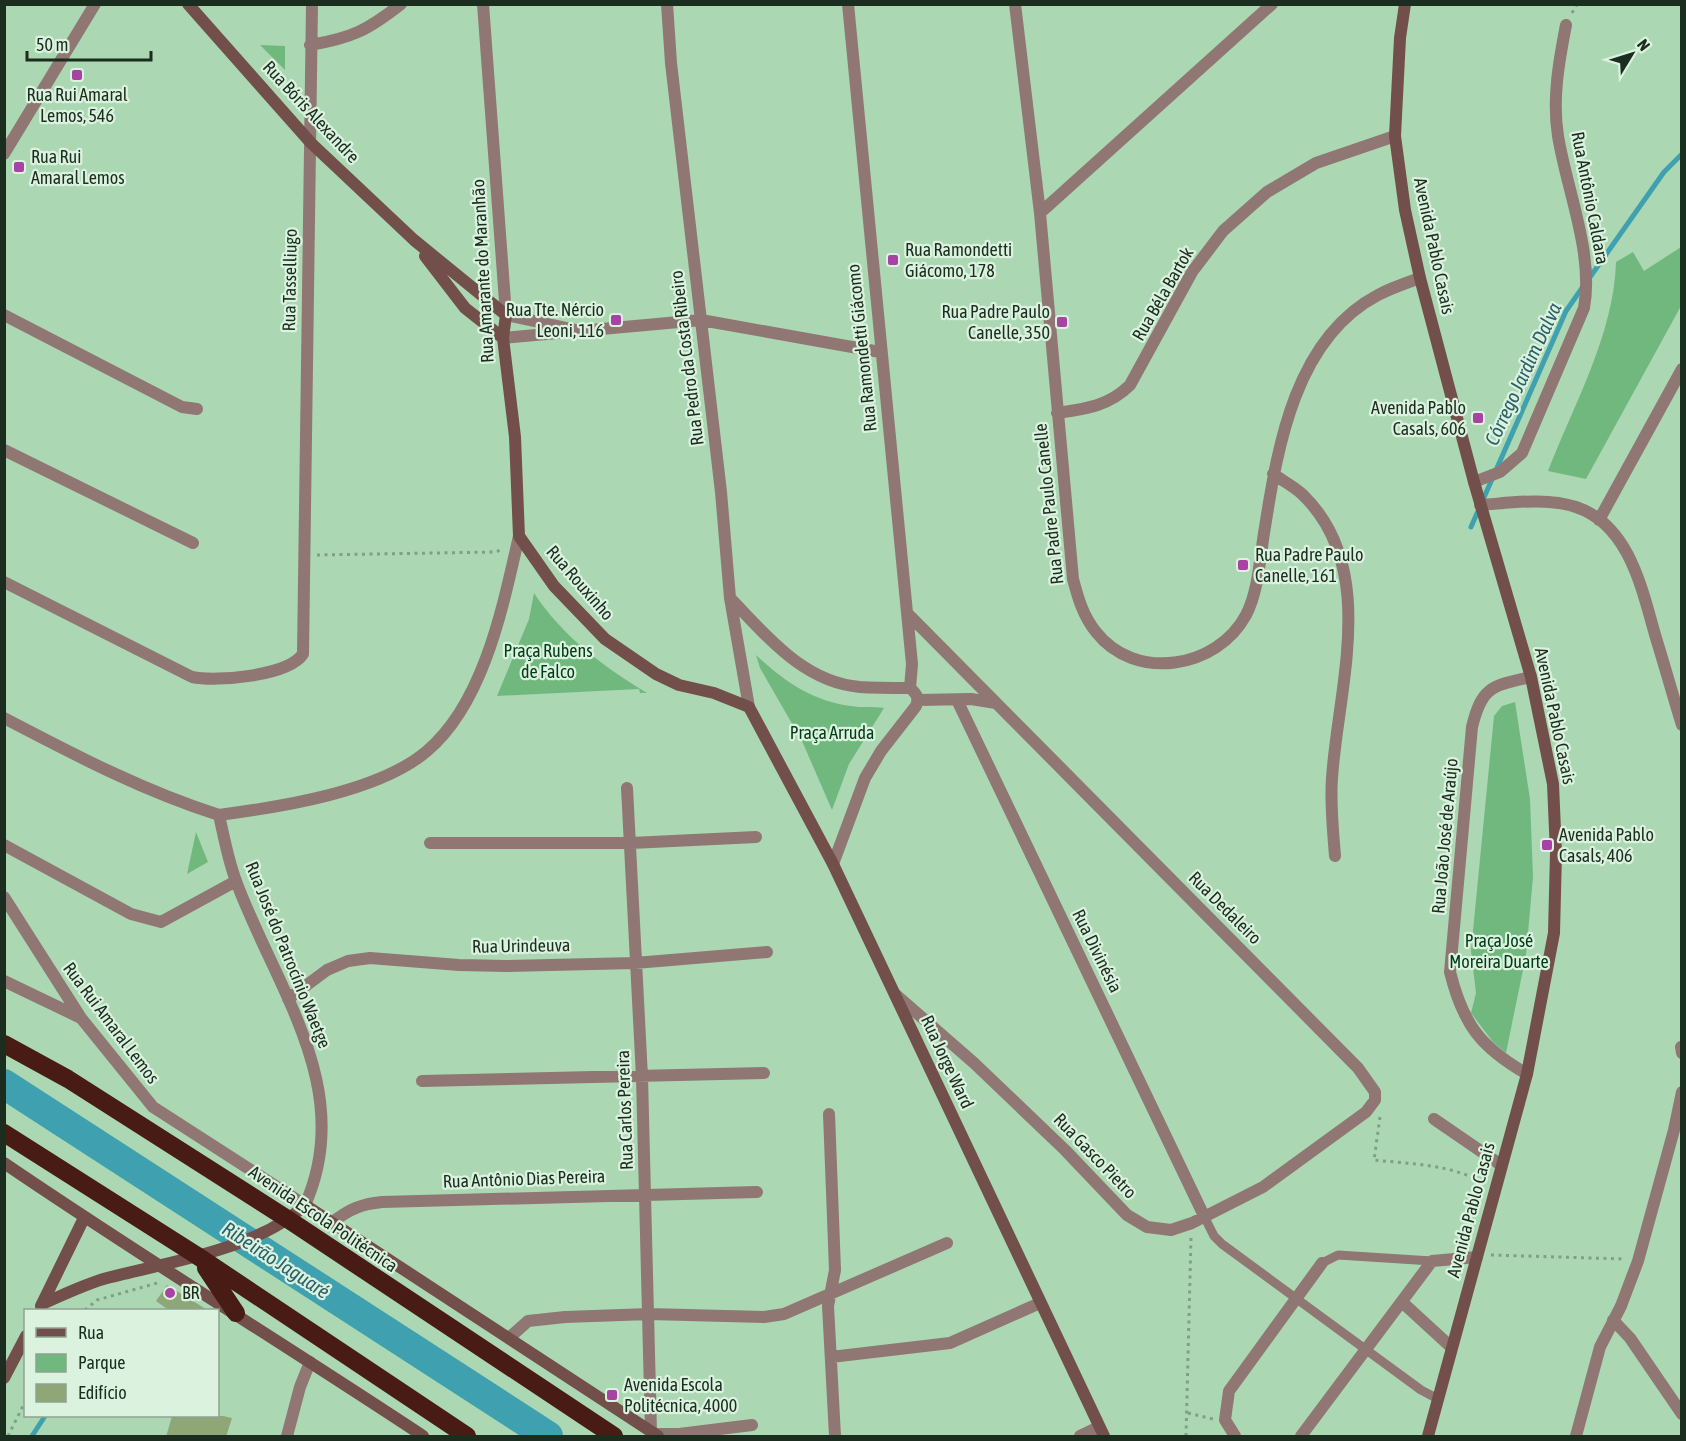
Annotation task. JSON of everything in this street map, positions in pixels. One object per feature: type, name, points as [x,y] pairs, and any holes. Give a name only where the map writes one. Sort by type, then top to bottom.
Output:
[{"type":"highway","name":"Avenida Escola Politécnica","points":[[4,1044],[68,1079],[281,1225],[614,1437]]},
{"type":"highway","points":[[4,1133],[195,1255],[467,1437]]},
{"type":"highway","points":[[195,1255],[236,1313]]},
{"type":"street","points":[[4,154],[95,4]]},
{"type":"street","name":"Rua Bóris Alexandre","points":[[188,4],[311,142],[414,240],[506,315]]},
{"type":"street","name":"Rua Tasselliugo","points":[[4,582],[174,668],[206,680],[253,675],[287,667],[298,660],[304,649],[303,556],[312,4]]},
{"type":"street","points":[[310,45],[344,39],[378,22],[401,4]]},
{"type":"street","name":"Rua Amarante do Maranhão","points":[[483,4],[506,315],[503,338],[514,437],[519,536]]},
{"type":"street","name":"Rua Pedro da Costa Ribeiro","points":[[667,4],[671,63],[730,598],[749,707]]},
{"type":"street","name":"Rua Ramondetti Giácomo","points":[[848,4],[912,664],[910,688]]},
{"type":"street","name":"Rua Padre Paulo Canelle","points":[[1015,4],[1040,213],[1072,579],[1081,607],[1096,633],[1112,648],[1134,659],[1179,664],[1202,656],[1226,638],[1245,616],[1254,591],[1273,474],[1299,385],[1321,346],[1346,318],[1377,296],[1420,278]]},
{"type":"street","points":[[1040,213],[1272,4]]},
{"type":"street","name":"Avenida Pablo Casais","points":[[1406,4],[1400,38],[1395,136],[1405,210],[1420,278],[1480,505],[1531,678],[1553,784],[1556,853],[1554,933],[1527,1074],[1428,1437]]},
{"type":"street","name":"Rua Antônio Caldara","points":[[1474,482],[1500,472],[1522,453],[1584,308],[1588,287],[1586,264],[1557,133],[1556,89],[1566,25]]},
{"type":"street","name":"Rua Béla Bartok","points":[[1058,413],[1098,407],[1118,397],[1130,385],[1192,272],[1223,231],[1267,192],[1317,163],[1395,136]]},
{"type":"street","name":"Rua Bóris Alexandre","points":[[414,240],[448,289],[465,308],[503,338]]},
{"type":"street","points":[[4,315],[182,407],[197,409]]},
{"type":"street","points":[[506,315],[576,330]]},
{"type":"street","points":[[503,338],[701,320],[880,352]]},
{"type":"street","points":[[1599,520],[1682,369]]},
{"type":"street","points":[[4,450],[193,543]]},
{"type":"street","points":[[1273,474],[1303,494],[1315,510],[1330,533],[1346,579],[1350,606],[1347,653],[1332,780],[1335,856]]},
{"type":"street","points":[[1480,505],[1534,502],[1575,507],[1599,520],[1619,540],[1638,575],[1682,725]]},
{"type":"street","points":[[4,718],[126,781],[170,800],[219,814],[282,807],[346,790],[401,768],[427,752],[448,729],[467,701],[502,611],[519,536]]},
{"type":"street","name":"Rua Rouxinho","points":[[519,536],[554,586],[605,639],[656,674],[679,685],[714,693],[749,707]]},
{"type":"street","points":[[730,598],[786,655],[815,674],[859,687],[910,688],[918,700]]},
{"type":"street","name":"Rua Dedaleiro","points":[[907,613],[1358,1068],[1375,1092]]},
{"type":"street","name":"Rua João José de Araújo","points":[[1527,1074],[1507,1062],[1481,1039],[1459,1007],[1450,972],[1472,727],[1478,703],[1486,693],[1498,685],[1531,678]]},
{"type":"street","points":[[918,700],[996,703]]},
{"type":"street","points":[[833,864],[866,778],[918,700]]},
{"type":"street","name":"Rua Divinésia","points":[[957,700],[1205,1218]]},
{"type":"street","name":"Rua Jorge Ward","points":[[749,707],[833,864],[1102,1432]]},
{"type":"street","name":"Rua Carlos Pereira","points":[[627,788],[642,1077],[655,1434]]},
{"type":"street","name":"Rua José do Patrocínio Waetge","points":[[219,814],[236,881],[311,1052],[322,1115],[321,1150],[316,1176],[304,1205]]},
{"type":"street","points":[[430,843],[631,843],[756,837]]},
{"type":"street","points":[[4,845],[131,915],[156,922],[161,922],[236,881]]},
{"type":"street","name":"Rua Rui Amaral Lemos","points":[[4,897],[81,1018],[153,1107],[304,1205]]},
{"type":"street","name":"Rua Urindeuva","points":[[288,999],[327,970],[348,961],[370,958],[459,965],[635,963],[767,952]]},
{"type":"street","points":[[4,981],[81,1018]]},
{"type":"street","name":"Rua Gasco Pietro","points":[[895,994],[982,1071],[1065,1150],[1127,1215],[1147,1227],[1171,1230],[1192,1223],[1263,1187],[1366,1112],[1375,1100],[1375,1092]]},
{"type":"street","points":[[1681,1047],[1682,1053]]},
{"type":"street","points":[[422,1081],[764,1073]]},
{"type":"street","points":[[1576,1437],[1600,1347],[1638,1261],[1674,1131],[1682,1092]]},
{"type":"street","points":[[829,1114],[835,1270],[830,1295],[835,1437]]},
{"type":"street","points":[[1434,1119],[1501,1165]]},
{"type":"street","points":[[4,1163],[84,1218],[236,1313],[417,1435]]},
{"type":"street","name":"Rua Antônio Dias Pereira","points":[[333,1222],[347,1210],[361,1204],[382,1202],[758,1192]]},
{"type":"street","points":[[40,1307],[105,1279],[222,1247],[281,1225],[304,1205]]},
{"type":"street","name":"Avenida Escola Politécnica","points":[[304,1205],[655,1434]]},
{"type":"street","points":[[40,1307],[84,1218]]},
{"type":"street","points":[[509,1338],[528,1321],[649,1314],[764,1317],[784,1314],[947,1243]]},
{"type":"street","points":[[1301,1437],[1368,1350],[1432,1261],[1477,1257]]},
{"type":"street","points":[[1235,1437],[1226,1424],[1226,1401],[1233,1382],[1322,1263]]},
{"type":"street","points":[[1402,1302],[1451,1347]]},
{"type":"street","points":[[831,1358],[950,1343],[1040,1303]]},
{"type":"street","points":[[1613,1320],[1630,1338],[1682,1414]]},
{"type":"street","points":[[4,1378],[24,1340]]},
{"type":"street","points":[[287,1437],[300,1387],[310,1362]]},
{"type":"street","points":[[655,1434],[678,1434],[752,1425]]},
{"type":"street","points":[[1080,1437],[1102,1432]]},
{"type":"lane","points":[[1205,1218],[1214,1236],[1222,1244],[1438,1399]]},
{"type":"lane","points":[[1322,1263],[1338,1255],[1432,1261]]},
{"type":"path","points":[[303,556],[496,552],[519,536]]},
{"type":"path","points":[[1375,1092],[1382,1106],[1374,1160],[1426,1165],[1464,1174],[1495,1190]]},
{"type":"path","points":[[1186,1437],[1192,1223]]},
{"type":"path","points":[[1477,1257],[1494,1255],[1638,1261]]},
{"type":"path","points":[[87,1309],[97,1300],[180,1277]]},
{"type":"path","points":[[8,1437],[24,1404]]},
{"type":"path","points":[[1187,1413],[1226,1424]]},
{"type":"green space","points":[[260,45],[285,46],[285,70]]},
{"type":"green space","points":[[1681,247],[1681,306],[1586,479],[1548,471],[1600,342],[1614,289],[1616,262],[1633,252],[1644,271]]},
{"type":"green space","name":"Praça Rubens de Falco","points":[[534,593],[545,609],[571,637],[600,661],[647,693],[640,693],[639,689],[497,696],[529,619]]},
{"type":"green space","name":"Praça Arruda","points":[[756,655],[788,681],[811,695],[855,707],[884,708],[849,764],[832,810],[802,741],[760,668]]},
{"type":"green space","name":"Praça José Moreira Duarte","points":[[1515,702],[1530,799],[1533,877],[1526,955],[1506,1053],[1493,1042],[1471,1013],[1476,993],[1471,951],[1494,716],[1502,706]]},
{"type":"green space","points":[[196,832],[208,862],[187,874]]},
{"type":"building","name":"BR","points":[[167,1285],[206,1309],[167,1309],[156,1301]]},
{"type":"building","points":[[223,1416],[232,1418],[226,1437],[166,1437],[172,1417]]},
{"type":"waterway","name":"Córrego Jardim Dalva","points":[[1588,280],[1664,172],[1682,154]]},
{"type":"waterway","name":"Córrego Jardim Dalva","points":[[1471,527],[1566,311],[1582,288]]},
{"type":"waterway","name":"Ribeirão Jaguaré","points":[[4,1084],[548,1436]]},
{"type":"waterway","points":[[32,1436],[44,1417]]},
{"type":"place","name":"Rua Rui Amaral Lemos, 546","points":[[77,75]]},
{"type":"place","name":"Rua Rui Amaral Lemos","points":[[19,167]]},
{"type":"place","name":"Rua Ramondetti Giácomo, 178","points":[[893,260]]},
{"type":"place","name":"Rua Tte. Nércio Leoni, 116","points":[[616,320]]},
{"type":"place","name":"Rua Padre Paulo Canelle, 350","points":[[1062,322]]},
{"type":"place","name":"Avenida Pablo Casals, 606","points":[[1478,418]]},
{"type":"place","name":"Rua Padre Paulo Canelle, 161","points":[[1243,565]]},
{"type":"place","name":"Avenida Pablo Casals, 406","points":[[1547,845]]},
{"type":"place","name":"BR","points":[[170,1293]]},
{"type":"place","name":"Avenida Escola Politécnica, 4000","points":[[612,1395]]}]
